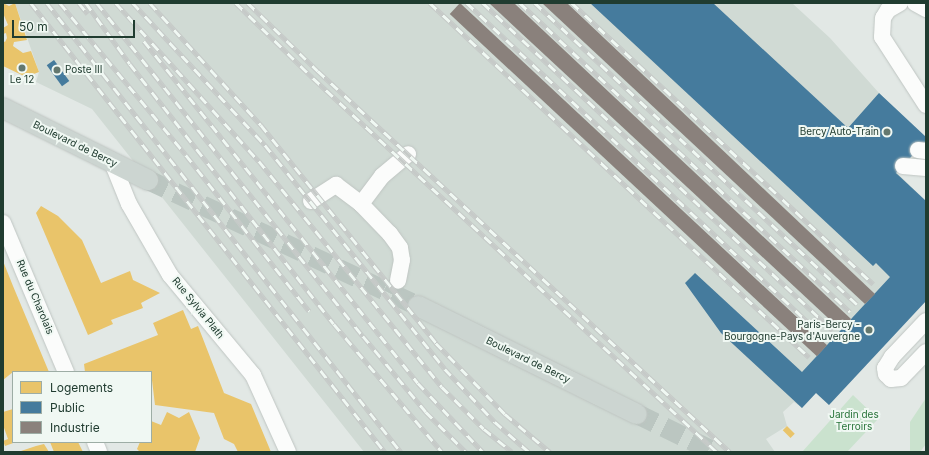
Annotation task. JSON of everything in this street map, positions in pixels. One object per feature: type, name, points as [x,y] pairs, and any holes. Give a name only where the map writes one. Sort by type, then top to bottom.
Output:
[{"type":"main road","name":"Boulevard de Bercy","points":[[3,108],[148,180]]},
{"type":"main road","name":"Boulevard de Bercy","points":[[418,306],[637,414]]},
{"type":"street","points":[[900,3],[888,10],[883,18],[882,37],[926,106]]},
{"type":"street","points":[[915,3],[926,9]]},
{"type":"street","points":[[919,153],[926,168]]},
{"type":"street","points":[[361,204],[382,176],[408,154]]},
{"type":"street","name":"Rue Sylvia Plath","points":[[112,162],[129,204],[170,275],[253,375],[288,452]]},
{"type":"street","points":[[311,201],[336,185],[361,204],[390,234],[400,248],[402,260],[398,281]]},
{"type":"street","name":"Rue du Charolais","points":[[3,223],[66,371]]},
{"type":"street","points":[[926,320],[892,357],[885,368],[886,374],[891,379],[901,378],[926,352]]},
{"type":"shaded area","points":[[15,3],[792,3],[830,38],[879,93],[926,137],[926,141],[897,173],[926,201],[926,301],[829,405],[816,393],[802,408],[794,402],[783,412],[787,426],[766,439],[775,452],[364,452],[92,109],[36,82],[39,72]]},
{"type":"green space","name":"Jardin des Terroirs","points":[[853,395],[878,419],[847,452],[802,452]]},
{"type":"green space","points":[[926,398],[926,444],[920,452],[910,452],[910,422]]},
{"type":"building: Logements","points":[[3,3],[9,6],[15,3],[27,40],[14,42],[13,46],[23,53],[31,51],[39,72],[26,77],[3,66],[3,41],[5,42],[7,38],[6,33],[3,34],[3,28],[8,25],[3,13]]},
{"type":"building: Logements","points":[[41,206],[58,216],[82,240],[101,283],[130,271],[133,280],[160,293],[141,303],[143,308],[111,320],[113,324],[88,335],[36,213]]},
{"type":"building: Logements","points":[[3,261],[49,371],[12,371],[12,373],[3,380]]},
{"type":"building: Logements","points":[[183,310],[191,329],[198,326],[224,393],[251,404],[271,452],[238,452],[234,444],[224,439],[214,413],[155,405],[152,371],[85,371],[84,364],[158,335],[153,323]]},
{"type":"building: Logements","points":[[12,409],[12,443],[13,443],[5,446],[3,441],[8,439],[3,425],[3,412]]},
{"type":"building: Logements","points":[[167,412],[179,418],[189,412],[200,438],[195,452],[140,452],[137,449],[140,443],[152,443],[152,421],[161,425]]},
{"type":"building: Logements","points":[[787,426],[795,434],[791,438],[783,430]]},
{"type":"building: Logements","points":[[50,443],[78,443],[83,452],[54,452]]},
{"type":"building: Logements","points":[[44,444],[49,452],[18,452],[36,446]]},
{"type":"building: Public","points":[[590,3],[713,3],[848,128],[879,93],[926,137],[926,141],[896,173],[926,201],[926,301],[829,405],[816,393],[802,408],[721,333],[685,283],[695,273],[802,372],[890,277],[876,263],[873,266]]},
{"type":"building: Public","name":"Poste III","points":[[54,60],[69,81],[62,86],[47,65]]},
{"type":"building: Industrie","points":[[460,3],[827,345],[817,356],[450,14]]},
{"type":"building: Industrie","points":[[489,3],[514,3],[851,319],[841,330]]},
{"type":"building: Industrie","points":[[542,3],[567,3],[875,294],[865,304]]},
{"type":"tunnel","points":[[148,180],[418,306]]},
{"type":"tunnel","points":[[391,294],[398,281]]},
{"type":"tunnel","points":[[637,414],[715,452]]},
{"type":"railway","points":[[31,3],[385,452]]},
{"type":"railway","points":[[47,3],[401,452]]},
{"type":"railway","points":[[60,3],[186,155],[309,311]]},
{"type":"railway","points":[[79,3],[88,14]]},
{"type":"railway","points":[[86,3],[130,64],[334,324],[442,452]]},
{"type":"railway","points":[[97,3],[363,336],[426,412],[466,452]]},
{"type":"railway","points":[[116,3],[259,161],[442,387],[484,429],[512,452]]},
{"type":"railway","points":[[133,3],[265,145],[445,369],[495,422],[529,452]]},
{"type":"railway","points":[[150,3],[261,125],[436,343],[505,414],[550,452]]},
{"type":"railway","points":[[236,3],[313,78],[717,452]]},
{"type":"railway","points":[[248,3],[318,71],[730,452]]},
{"type":"railway","points":[[430,3],[809,357]]},
{"type":"railway","points":[[467,3],[825,338]]},
{"type":"railway","points":[[483,3],[833,330]]},
{"type":"railway","points":[[520,3],[850,312]]},
{"type":"railway","points":[[535,3],[857,304]]},
{"type":"railway","points":[[572,3],[873,284]]},
{"type":"railway","points":[[144,41],[418,383],[483,452]]},
{"type":"place","name":"Le 12","points":[[22,68]]},
{"type":"place","name":"Poste III","points":[[57,70]]},
{"type":"place","name":"Bercy Auto-Train","points":[[887,132]]},
{"type":"place","name":"Paris-Bercy - Bourgogne-Pays d'Auvergne","points":[[869,330]]}]
